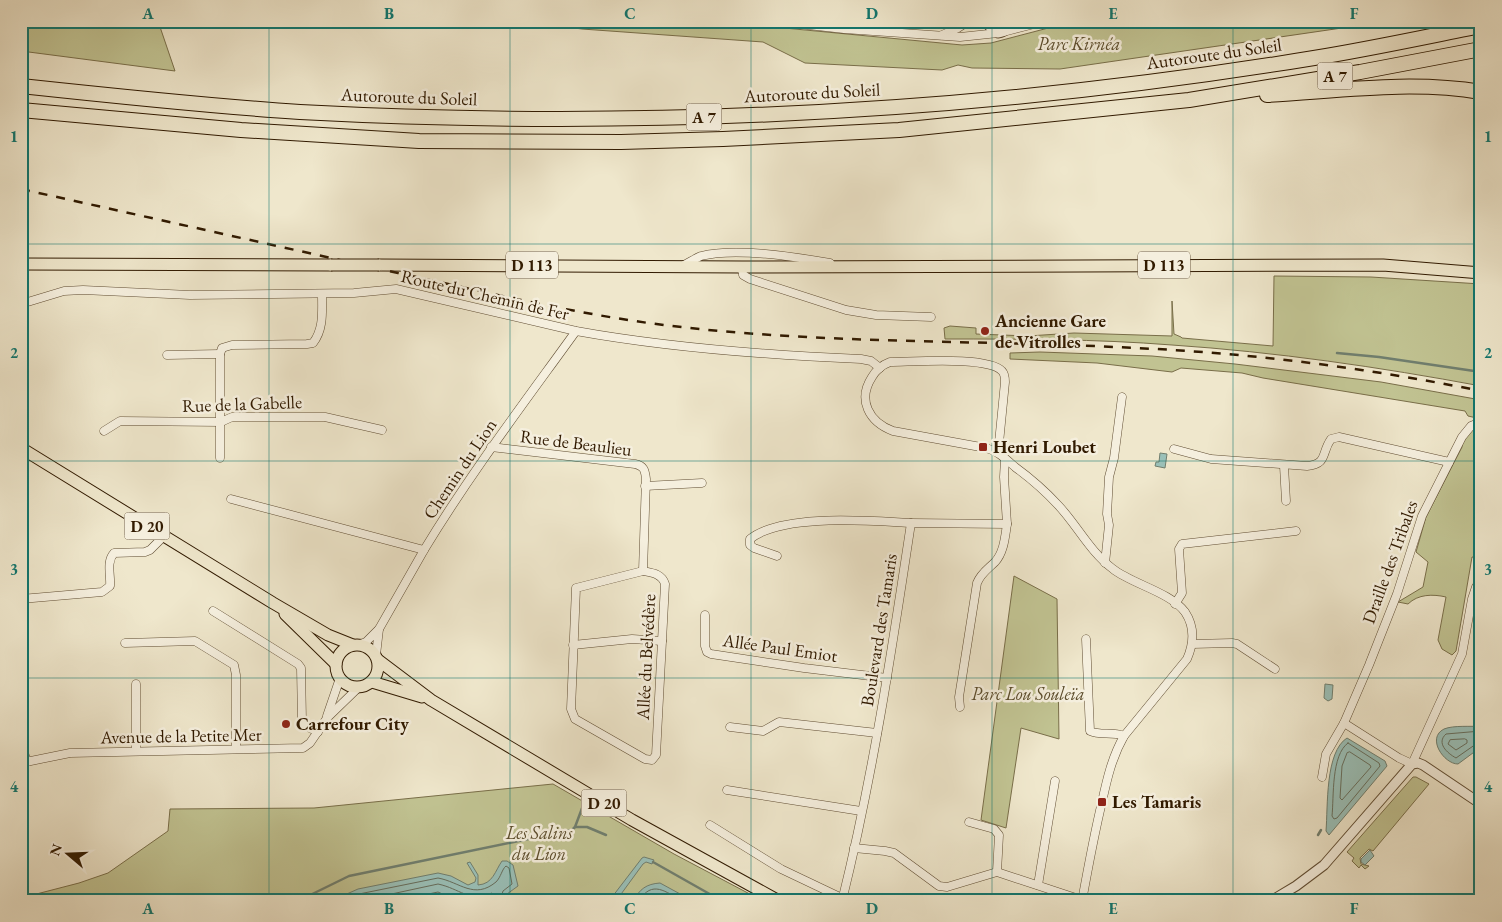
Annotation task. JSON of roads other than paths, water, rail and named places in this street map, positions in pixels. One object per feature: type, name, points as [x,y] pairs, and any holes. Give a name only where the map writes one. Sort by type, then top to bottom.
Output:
[{"type":"highway","points":[[1384,46],[1456,22]]},
{"type":"highway","name":"Autoroute du Soleil","points":[[21,86],[168,102],[360,114],[591,119],[719,117],[980,101],[1128,85],[1384,46],[1481,26]]},
{"type":"highway","name":"A 7","points":[[21,110],[241,130],[409,140],[621,142],[821,135],[899,130],[1189,100],[1360,72],[1481,49]]},
{"type":"highway","points":[[1189,100],[1392,86],[1438,87],[1481,92]]},
{"type":"main road","name":"D 113","points":[[21,264],[1383,265],[1481,273]]},
{"type":"main road","name":"D 20","points":[[21,448],[328,635],[355,645]]},
{"type":"main road","name":"D 20","points":[[273,602],[336,664]]},
{"type":"main road","points":[[355,645],[368,648],[377,657],[378,672],[372,682],[358,688],[351,687],[340,678],[336,664],[341,652],[355,645]]},
{"type":"main road","name":"D 20","points":[[377,657],[431,700],[632,820],[779,901]]},
{"type":"main road","name":"D 20","points":[[372,682],[431,700]]},
{"type":"street","points":[[772,21],[844,29],[960,37],[1001,33],[1046,21]]},
{"type":"street","points":[[940,35],[958,28],[969,21]]},
{"type":"street","points":[[987,21],[990,27],[1001,33]]},
{"type":"street","points":[[1001,33],[1007,29],[1010,21]]},
{"type":"street","points":[[684,265],[700,256],[742,253],[796,257],[847,266]]},
{"type":"street","points":[[742,266],[743,275],[750,279],[832,306],[876,315],[931,317]]},
{"type":"street","name":"Route du Chemin de Fer","points":[[21,304],[64,291],[83,290],[190,294],[354,294],[396,289],[576,332],[679,347],[780,356],[861,359],[871,362],[880,368]]},
{"type":"street","points":[[220,458],[220,354],[222,348],[232,345],[313,343],[322,325],[322,294]]},
{"type":"street","name":"Chemin du Lion","points":[[355,645],[366,642],[380,629],[424,550],[491,447],[576,332]]},
{"type":"street","points":[[166,355],[220,354]]},
{"type":"street","points":[[854,848],[894,853],[933,883],[944,887],[997,872],[1082,901],[1096,826],[1109,770],[1117,748],[1124,736],[1187,659],[1192,644],[1193,632],[1183,610],[1176,604],[1115,571],[1105,563],[1058,505],[1031,479],[998,453],[986,448],[892,432],[880,426],[868,412],[865,398],[867,386],[880,368],[890,362],[958,360],[993,366],[1003,372],[1005,382],[998,453]]},
{"type":"street","points":[[1105,563],[1109,477],[1114,458],[1122,397]]},
{"type":"street","name":"Rue de la Gabelle","points":[[104,431],[120,421],[221,422],[232,417],[325,416],[382,430]]},
{"type":"street","name":"Draille des Tribales","points":[[1322,778],[1326,754],[1344,723],[1369,665],[1397,594],[1422,516],[1466,431],[1481,422]]},
{"type":"street","points":[[1174,449],[1211,459],[1284,466],[1307,466],[1318,464],[1324,457],[1331,439],[1339,437],[1449,462]]},
{"type":"street","name":"Rue de Beaulieu","points":[[491,447],[635,464],[644,469],[643,571]]},
{"type":"street","points":[[960,708],[959,697],[977,583],[982,574],[998,558],[1007,524],[1004,477],[1005,459]]},
{"type":"street","points":[[1284,466],[1286,501]]},
{"type":"street","points":[[645,486],[702,483]]},
{"type":"street","points":[[231,499],[424,550]]},
{"type":"street","points":[[777,556],[754,548],[750,545],[750,538],[761,532],[806,522],[850,520],[1007,524]]},
{"type":"street","name":"Boulevard des Tamaris","points":[[842,899],[877,733],[911,523]]},
{"type":"street","points":[[1176,604],[1182,593],[1179,549],[1182,544],[1296,531]]},
{"type":"street","points":[[21,599],[107,590],[110,586],[109,562],[114,553],[145,552],[150,550],[164,536]]},
{"type":"street","name":"Allée du Belvédère","points":[[643,571],[657,574],[664,579],[665,584],[656,755],[652,760],[645,759],[576,719],[571,709],[576,588],[643,571]]},
{"type":"street","points":[[1271,901],[1296,886],[1324,865],[1412,764],[1462,654],[1472,599],[1476,587],[1481,580]]},
{"type":"street","points":[[213,611],[298,664],[300,668],[302,721],[306,726],[318,732]]},
{"type":"street","name":"Allée Paul Emiot","points":[[705,615],[705,646],[707,652],[711,654],[887,678]]},
{"type":"street","name":"Chemin du Lion","points":[[377,657],[380,629]]},
{"type":"street","points":[[573,645],[632,639],[662,641]]},
{"type":"street","points":[[1086,639],[1089,729],[1093,733],[1115,732],[1124,736]]},
{"type":"street","points":[[124,643],[196,641],[234,665],[236,675],[236,749]]},
{"type":"street","points":[[1192,644],[1237,644],[1276,669]]},
{"type":"street","name":"Avenue de la Petite Mer","points":[[327,718],[340,678]]},
{"type":"street","points":[[136,684],[136,751]]},
{"type":"street","name":"Avenue de la Petite Mer","points":[[24,763],[70,753],[303,748],[310,743],[327,718],[358,688]]},
{"type":"street","points":[[730,727],[763,730],[779,722],[877,733]]},
{"type":"street","points":[[1344,723],[1399,758],[1412,764],[1423,765],[1481,804]]},
{"type":"street","points":[[21,743],[24,763]]},
{"type":"street","points":[[1038,885],[1055,781]]},
{"type":"street","points":[[728,790],[861,811]]},
{"type":"street","points":[[969,822],[994,829],[999,835],[997,872]]},
{"type":"street","points":[[710,825],[781,869],[842,899]]},
{"type":"water","points":[[1160,453],[1167,454],[1165,468],[1155,466],[1156,462],[1159,462]]},
{"type":"water","points":[[1325,684],[1333,685],[1332,699],[1328,701],[1324,698]]},
{"type":"water","points":[[1481,726],[1481,747],[1458,764],[1447,760],[1439,750],[1437,738],[1444,729]]},
{"type":"water","points":[[1347,738],[1385,761],[1387,766],[1329,835],[1326,831],[1331,767],[1340,745]]},
{"type":"water","points":[[1370,850],[1374,856],[1365,865],[1361,862],[1361,859]]},
{"type":"water","points":[[642,858],[654,860],[652,864],[646,862],[643,864],[616,901],[609,901]]},
{"type":"water","points":[[502,861],[507,861],[513,865],[518,886],[507,894],[504,901],[331,901],[358,889],[438,873],[451,876],[468,885],[475,882],[476,878],[467,863],[470,862],[478,875],[478,885],[483,884],[490,880]]},
{"type":"water","points":[[660,883],[693,901],[633,901],[644,888]]},
{"type":"waterway","points":[[1337,353],[1379,357],[1481,372]]},
{"type":"waterway","points":[[1477,415],[1481,409]]},
{"type":"waterway","points":[[298,901],[349,876],[572,830],[575,827],[584,803]]},
{"type":"waterway","points":[[575,827],[587,827],[606,835]]},
{"type":"waterway","points":[[1318,835],[1321,830]]},
{"type":"waterway","points":[[653,862],[722,901]]},
{"type":"railway","points":[[21,189],[507,297],[653,324],[801,337],[1178,350],[1309,363],[1395,375],[1481,391]]},
{"type":"place","name":"Ancienne Gare de Vitrolles","points":[[985,331]]},
{"type":"place","name":"Henri Loubet","points":[[983,447]]},
{"type":"place","name":"Carrefour City","points":[[286,724]]},
{"type":"place","name":"Les Tamaris","points":[[1102,802]]},
{"type":"park label","name":"Parc Kirnéa","points":[[1079,44]]},
{"type":"park label","name":"Parc Lou Souleïa","points":[[1028,694]]},
{"type":"park label","name":"Les Salins du Lion","points":[[539,843]]}]
